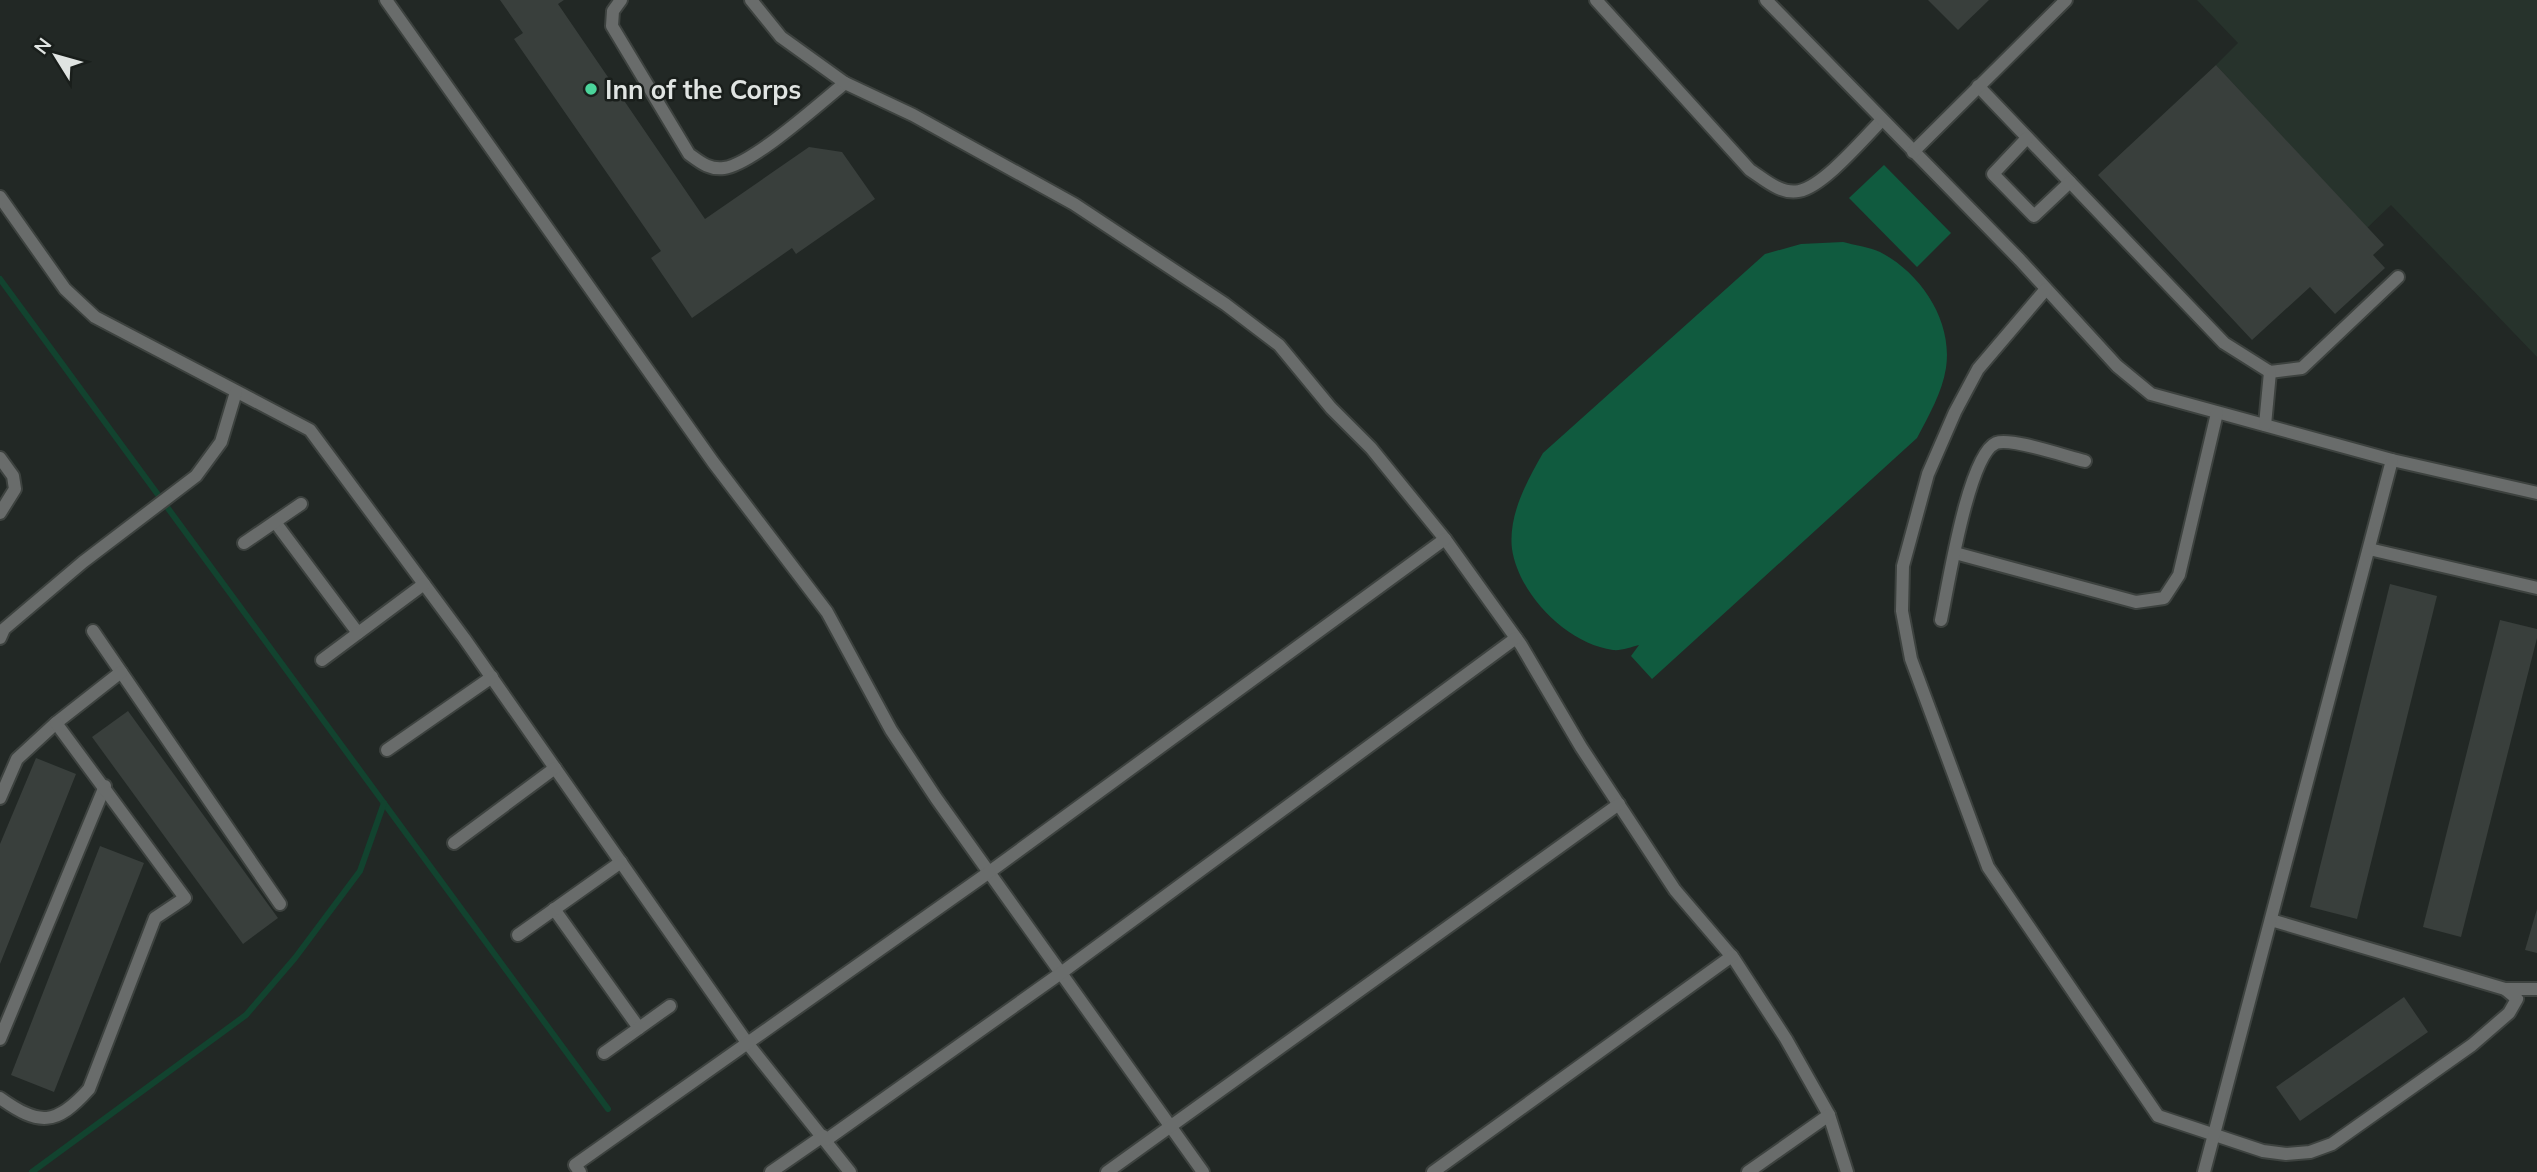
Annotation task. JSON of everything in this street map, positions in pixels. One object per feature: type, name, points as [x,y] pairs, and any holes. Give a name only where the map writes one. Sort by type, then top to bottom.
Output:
[{"type":"lane","points":[[386,0],[713,462],[827,612],[891,730],[988,873],[1203,1172]]},
{"type":"lane","points":[[621,0],[613,10],[612,26],[690,153],[705,166],[724,168],[750,157],[845,83]]},
{"type":"lane","points":[[751,0],[781,37],[845,83],[913,115],[1074,204],[1225,304],[1279,345],[1331,408],[1371,449],[1445,539],[1516,638],[1675,890],[1732,956],[1816,1089],[1829,1115],[1847,1172]]},
{"type":"lane","points":[[1596,0],[1750,170],[1776,188],[1798,192],[1816,183],[1882,120]]},
{"type":"lane","points":[[1766,0],[2117,366],[2151,394],[2392,460],[2537,493]]},
{"type":"lane","points":[[1913,152],[2066,0]]},
{"type":"lane","points":[[1978,86],[2224,343],[2270,372],[2302,368],[2398,277]]},
{"type":"lane","points":[[2027,138],[1993,174],[2034,216],[2070,182]]},
{"type":"lane","points":[[0,197],[65,289],[95,317],[310,430],[492,677],[748,1044],[850,1172]]},
{"type":"lane","points":[[2046,289],[1978,369],[1955,412],[1928,474],[1903,566],[1902,611],[1909,647],[1987,867],[2158,1116],[2263,1151],[2286,1154],[2309,1152],[2332,1144],[2472,1045],[2509,1013],[2517,999],[2505,989]]},
{"type":"lane","points":[[2265,425],[2270,372]]},
{"type":"lane","points":[[1,631],[83,562],[196,475],[221,442],[236,392]]},
{"type":"lane","points":[[1955,553],[2136,602],[2164,598],[2179,575],[2217,413]]},
{"type":"lane","points":[[1941,620],[1971,481],[1982,453],[1997,443],[2012,443],[2085,461]]},
{"type":"lane","points":[[0,458],[13,476],[15,489],[0,513]]},
{"type":"lane","points":[[2204,1172],[2392,460]]},
{"type":"lane","points":[[244,543],[300,504]]},
{"type":"lane","points":[[275,522],[358,633]]},
{"type":"lane","points":[[574,1170],[988,873],[1445,539]]},
{"type":"lane","points":[[2369,549],[2537,588]]},
{"type":"lane","points":[[322,660],[424,584]]},
{"type":"lane","points":[[93,631],[280,904]]},
{"type":"lane","points":[[771,1172],[1061,973],[1516,638]]},
{"type":"lane","points":[[0,799],[17,759],[56,723],[121,673]]},
{"type":"lane","points":[[387,750],[492,677]]},
{"type":"lane","points":[[0,1098],[23,1115],[43,1121],[71,1110],[89,1089],[155,918],[185,898],[56,723]]},
{"type":"lane","points":[[454,843],[555,768]]},
{"type":"lane","points":[[0,1039],[105,786]]},
{"type":"lane","points":[[1107,1172],[1619,804]]},
{"type":"lane","points":[[518,935],[621,862]]},
{"type":"lane","points":[[554,909],[639,1028]]},
{"type":"lane","points":[[2271,920],[2505,989],[2537,989]]},
{"type":"lane","points":[[1433,1172],[1732,956]]},
{"type":"lane","points":[[604,1053],[670,1006]]},
{"type":"lane","points":[[1748,1172],[1829,1115]]},
{"type":"shaded area","points":[[2197,0],[2537,0],[2537,357],[2391,205],[2367,228],[2216,65],[2238,43]]},
{"type":"green space","points":[[1884,165],[1951,233],[1917,267],[1849,198]]},
{"type":"green space","points":[[1843,242],[1876,250],[1895,261],[1909,272],[1931,300],[1939,316],[1947,350],[1944,377],[1934,404],[1917,438],[1652,679],[1631,656],[1639,645],[1616,650],[1596,646],[1563,628],[1535,600],[1516,566],[1512,549],[1513,524],[1525,487],[1543,453],[1765,254],[1801,244]]},
{"type":"building","points":[[500,0],[564,0],[558,4],[705,219],[809,147],[842,152],[875,199],[796,254],[792,248],[692,318],[651,258],[661,251],[514,39],[523,33]]},
{"type":"building","points":[[1928,0],[1989,0],[1958,30]]},
{"type":"building","points":[[2216,65],[2384,245],[2373,255],[2385,268],[2335,314],[2310,287],[2252,340],[2098,175]]},
{"type":"building","points":[[2390,584],[2437,596],[2357,919],[2310,907]]},
{"type":"building","points":[[2500,620],[2537,629],[2537,638],[2461,937],[2423,927]]},
{"type":"building","points":[[128,711],[278,918],[243,944],[92,737]]},
{"type":"building","points":[[36,758],[76,774],[0,964],[0,844]]},
{"type":"building","points":[[100,846],[144,863],[54,1092],[11,1075]]},
{"type":"building","points":[[2537,909],[2537,953],[2525,950]]},
{"type":"building","points":[[2404,997],[2428,1032],[2300,1121],[2276,1087]]},
{"type":"waterway","points":[[0,279],[608,1109]]},
{"type":"waterway","points":[[32,1172],[246,1015],[295,958],[360,871],[384,803]]},
{"type":"place","name":"Inn of the Corps","points":[[591,89]]}]
